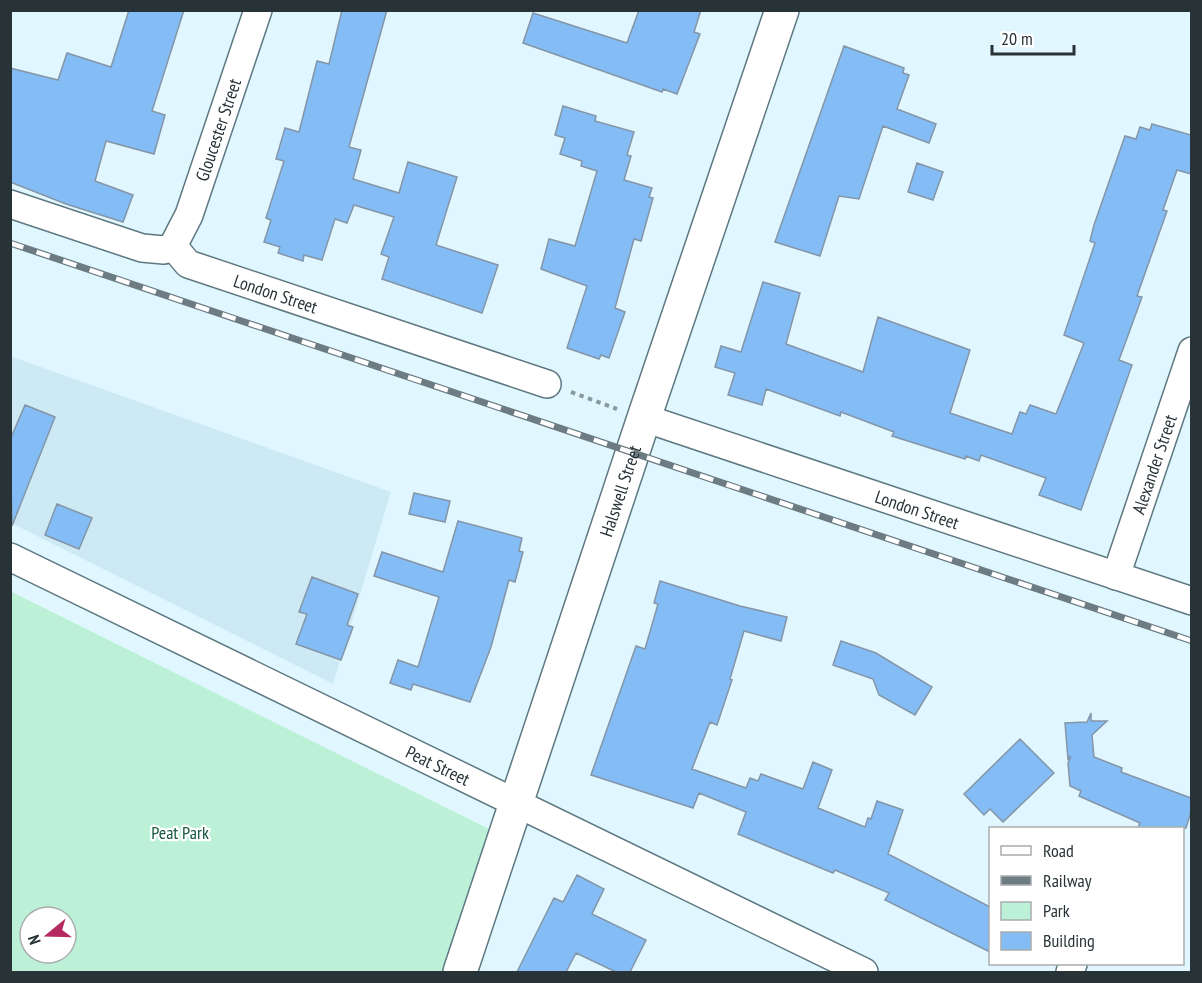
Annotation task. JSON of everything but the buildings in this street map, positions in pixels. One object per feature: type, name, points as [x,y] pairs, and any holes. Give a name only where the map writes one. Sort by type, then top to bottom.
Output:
[{"type":"street","name":"Gloucester Street","points":[[173,246],[189,215],[258,10]]},
{"type":"street","name":"Halswell Street","points":[[460,972],[782,10]]},
{"type":"street","points":[[10,204],[142,248],[164,250],[173,246]]},
{"type":"street","name":"London Street","points":[[173,246],[188,264],[547,384]]},
{"type":"street","name":"Alexander Street","points":[[1116,576],[1191,351]]},
{"type":"street","name":"London Street","points":[[644,418],[1191,601]]},
{"type":"street","name":"Peat Street","points":[[10,556],[864,972]]},
{"type":"path","points":[[547,384],[644,418]]},
{"type":"shaded area","points":[[10,356],[391,492],[333,684],[11,523]]},
{"type":"green space","name":"Peat Park","points":[[10,591],[499,834],[453,972],[11,972]]},
{"type":"railway","points":[[10,243],[1192,641]]}]
